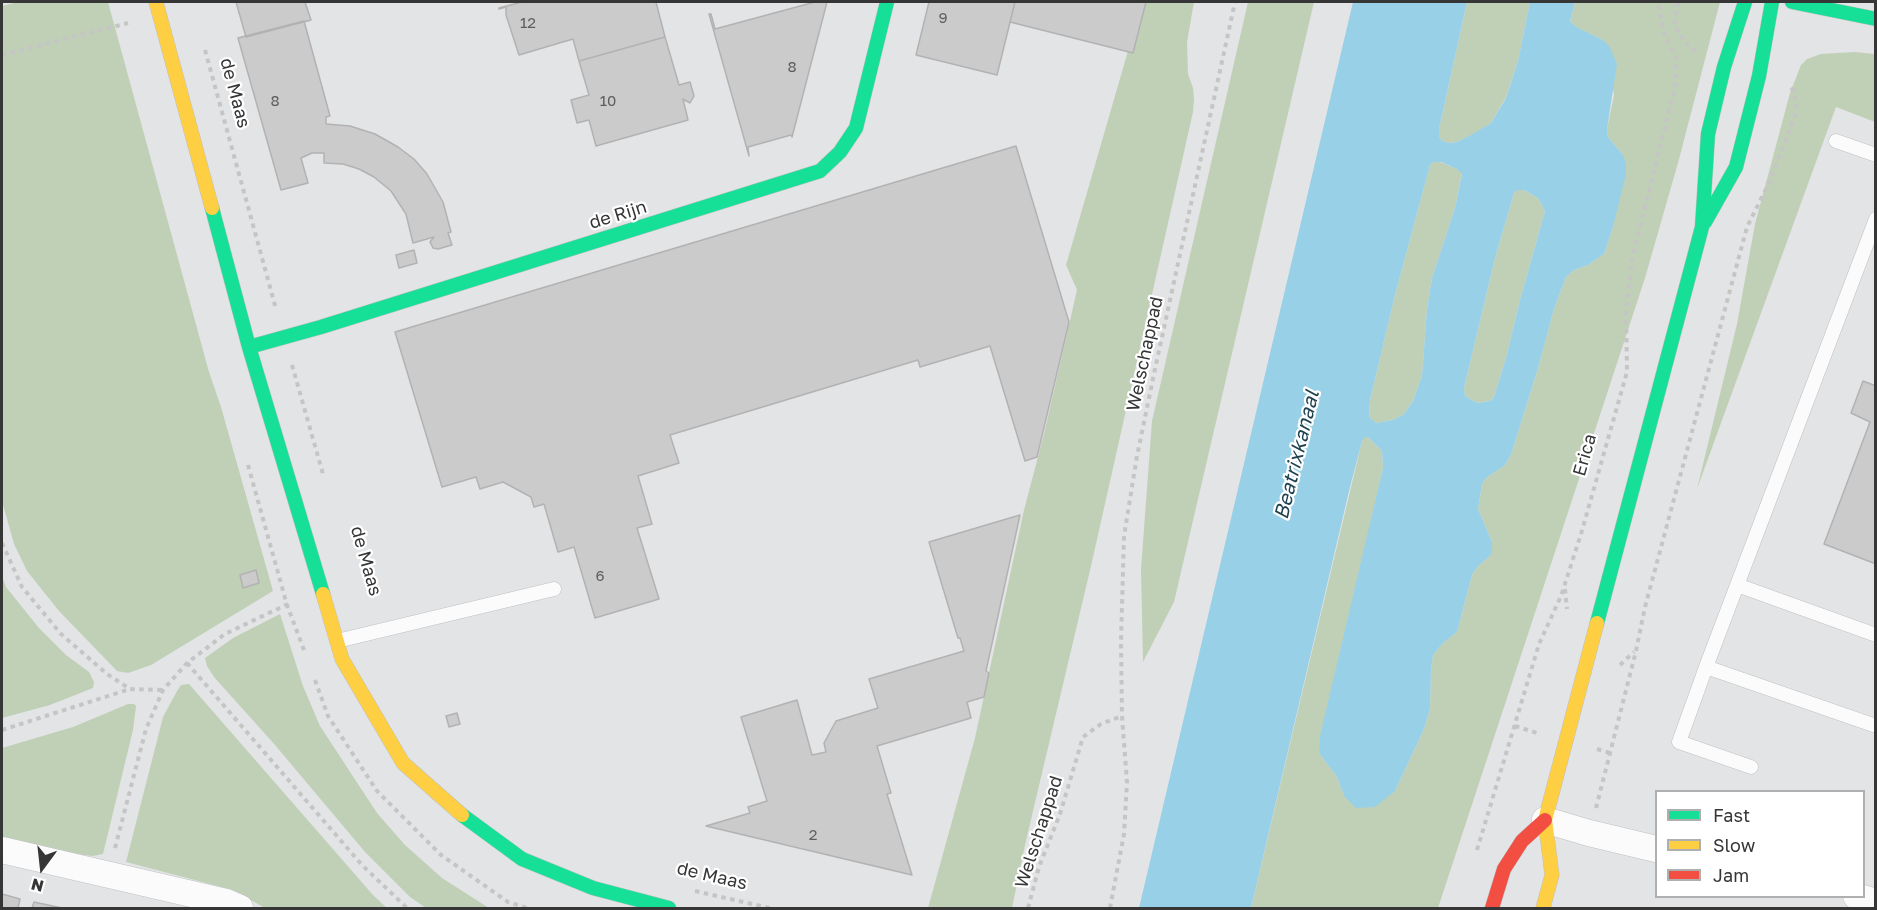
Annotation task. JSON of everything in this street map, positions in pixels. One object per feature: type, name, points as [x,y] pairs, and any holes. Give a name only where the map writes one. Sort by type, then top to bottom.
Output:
[{"type":"street","points":[[156,2],[249,348],[342,658],[403,764],[460,814],[522,859],[592,888],[669,909]]},
{"type":"street","name":"de Rijn","points":[[249,348],[820,171],[840,152],[856,128],[887,2]]},
{"type":"street","points":[[1543,909],[1552,875],[1545,820],[1702,227],[1708,134],[1724,67],[1745,2]]},
{"type":"street","points":[[1702,227],[1736,167],[1759,76],[1772,2]]},
{"type":"street","points":[[1792,2],[1875,19]]},
{"type":"street","points":[[1545,820],[1655,849]]},
{"type":"street","points":[[1492,909],[1504,869],[1522,841],[1545,820]]},
{"type":"street","points":[[2,850],[226,902],[240,909]]},
{"type":"lane","points":[[1836,141],[1875,155]]},
{"type":"lane","points":[[1751,767],[1679,742],[1875,219]]},
{"type":"lane","points":[[1737,585],[1875,635]]},
{"type":"lane","points":[[337,641],[554,590]]},
{"type":"lane","points":[[1706,667],[1875,726]]},
{"type":"path","name":"Welschappad","points":[[1110,909],[1124,834],[1127,782],[1120,641],[1124,536],[1137,456],[1235,2]]},
{"type":"path","name":"Erica","points":[[1475,855],[1539,644],[1561,596],[1581,534],[1627,372],[1626,310],[1632,260],[1675,87],[1676,58],[1664,33],[1658,2]]},
{"type":"path","points":[[2,56],[128,23]]},
{"type":"path","name":"de Maas","points":[[204,48],[325,482]]},
{"type":"path","points":[[1610,753],[1645,607],[1746,226],[1782,152]]},
{"type":"path","points":[[2,543],[22,587],[61,634],[107,674],[130,689]]},
{"type":"path","points":[[108,875],[146,729],[163,690],[187,663],[225,633],[287,604]]},
{"type":"path","points":[[187,663],[362,865],[407,909]]},
{"type":"path","points":[[2,730],[130,689],[163,690]]},
{"type":"path","name":"Welschappad","points":[[1028,909],[1039,867],[1060,814],[1083,737],[1101,724],[1122,716]]},
{"type":"path","name":"de Maas","points":[[692,890],[770,909]]},
{"type":"green space","points":[[18,2],[108,2],[209,372],[273,591],[151,665],[128,673],[117,671],[59,611],[27,571],[14,544],[2,501],[2,6]]},
{"type":"green space","points":[[1140,2],[1194,2],[1187,42],[1188,74],[1194,99],[1193,112],[1012,908],[928,908],[975,738],[1024,510],[1077,290],[1066,265]]},
{"type":"green space","points":[[1248,2],[1314,2],[1174,602],[1143,662],[1141,569],[1152,421]]},
{"type":"green space","points":[[1467,2],[1530,2],[1518,61],[1506,97],[1491,123],[1472,135],[1449,143],[1442,141],[1439,129]]},
{"type":"green space","points":[[1575,2],[1720,2],[1645,278],[1438,908],[1251,908],[1364,437],[1368,437],[1382,451],[1383,468],[1319,753],[1337,777],[1344,796],[1395,791],[1424,729],[1430,709],[1433,655],[1457,632],[1472,575],[1478,566],[1489,557],[1492,542],[1478,509],[1482,484],[1486,478],[1505,465],[1511,455],[1554,309],[1566,277],[1574,270],[1588,265],[1604,254],[1613,227],[1623,155],[1608,137],[1607,129],[1614,95],[1603,40],[1575,27],[1570,21]]},
{"type":"green space","points":[[1854,52],[1875,54],[1875,122],[1836,107],[1697,489],[1737,324],[1755,224],[1790,93],[1801,65],[1807,59],[1821,54]]},
{"type":"green space","points":[[1433,162],[1440,162],[1462,173],[1455,208],[1432,278],[1427,309],[1422,376],[1413,401],[1404,414],[1393,420],[1376,423],[1369,417],[1370,400],[1395,295],[1430,165]]},
{"type":"green space","points":[[1524,190],[1538,198],[1545,211],[1494,397],[1490,401],[1477,403],[1465,396],[1464,388],[1495,258],[1514,193]]},
{"type":"green space","points":[[2,576],[6,587],[39,628],[66,655],[89,672],[94,682],[93,688],[50,705],[2,718]]},
{"type":"green space","points":[[280,614],[303,686],[320,726],[377,813],[405,845],[442,878],[489,908],[426,908],[410,897],[365,852],[214,677],[205,658],[233,638]]},
{"type":"green space","points":[[189,684],[373,895],[387,908],[265,908],[233,890],[126,862],[163,717],[181,685]]},
{"type":"green space","points":[[128,704],[136,706],[133,730],[103,854],[93,856],[75,854],[2,838],[2,748],[73,727]]},
{"type":"water","name":"Beatrixkanaal","points":[[1353,2],[1467,2],[1439,129],[1442,141],[1450,143],[1457,142],[1491,123],[1506,98],[1518,61],[1530,2],[1575,2],[1570,21],[1576,27],[1603,40],[1609,46],[1617,64],[1607,129],[1608,137],[1623,155],[1626,174],[1604,254],[1588,265],[1574,270],[1566,277],[1554,309],[1511,455],[1505,465],[1486,478],[1482,484],[1478,509],[1492,542],[1492,552],[1472,575],[1457,632],[1433,655],[1430,709],[1424,729],[1395,791],[1375,807],[1356,808],[1344,796],[1337,777],[1319,753],[1320,736],[1383,468],[1382,451],[1368,437],[1365,437],[1350,487],[1251,908],[1139,908]],"holes":[[[1433,162],[1441,162],[1457,169],[1462,174],[1455,208],[1432,278],[1427,309],[1422,376],[1413,401],[1404,414],[1393,420],[1376,423],[1369,417],[1370,400],[1395,295],[1430,165]],[[1524,190],[1538,198],[1545,211],[1494,397],[1490,401],[1477,403],[1465,396],[1464,388],[1495,258],[1514,193]]]},
{"type":"building","points":[[236,2],[305,2],[311,20],[246,37]]},
{"type":"building","points":[[522,2],[656,2],[665,37],[579,61],[573,39],[519,55],[506,15],[506,7],[499,8]]},
{"type":"building","points":[[815,2],[827,2],[792,137],[791,135],[748,147],[749,156],[709,14],[711,14],[715,29]]},
{"type":"building","points":[[929,2],[1015,2],[997,75],[916,55]]},
{"type":"building","points":[[1015,2],[1146,2],[1133,53],[1010,22]]},
{"type":"building","points":[[304,21],[330,116],[326,117],[326,124],[350,126],[375,134],[414,159],[427,174],[443,202],[452,245],[433,248],[430,242],[434,237],[413,243],[406,214],[391,191],[374,177],[359,169],[343,164],[324,163],[324,153],[312,153],[301,158],[308,183],[281,190],[238,38]]},
{"type":"building","points":[[665,37],[679,85],[690,82],[694,96],[690,103],[683,99],[688,120],[596,146],[589,120],[577,123],[571,100],[589,95],[579,61]]},
{"type":"building","points":[[1016,146],[1069,322],[1037,457],[1025,461],[990,346],[920,367],[918,360],[670,435],[679,463],[638,476],[652,524],[637,528],[659,599],[595,618],[574,547],[558,552],[544,504],[534,507],[531,497],[503,482],[480,489],[476,477],[442,487],[395,332]]},
{"type":"building","points":[[414,250],[417,263],[399,268],[396,255]]},
{"type":"building","points":[[1863,381],[1876,386],[1876,564],[1824,544],[1870,422],[1851,413]]},
{"type":"building","points":[[1020,515],[986,671],[989,673],[984,697],[967,702],[971,718],[877,746],[891,793],[887,794],[912,875],[706,826],[750,813],[748,807],[767,801],[741,717],[797,700],[812,755],[826,752],[824,743],[836,721],[878,708],[869,679],[964,651],[929,542]]},
{"type":"building","points":[[256,570],[259,583],[243,588],[240,575]]},
{"type":"building","points":[[457,713],[460,724],[449,727],[446,716]]},
{"type":"building","points":[[2,894],[20,899],[18,908],[2,908]]},
{"type":"building","points":[[34,902],[62,908],[32,908]]},
{"type":"traffic: fast","points":[[249,347],[321,327],[820,171],[840,152],[856,128],[887,2]]},
{"type":"traffic: fast","points":[[1597,623],[1702,227],[1708,134],[1724,67],[1745,2]]},
{"type":"traffic: fast","points":[[1705,222],[1736,167],[1759,76],[1772,2]]},
{"type":"traffic: fast","points":[[1792,2],[1876,19]]},
{"type":"traffic: fast","points":[[212,208],[249,347],[323,594]]},
{"type":"traffic: fast","points":[[462,815],[522,859],[593,888],[669,908]]},
{"type":"traffic: slow","points":[[156,2],[212,208]]},
{"type":"traffic: slow","points":[[323,594],[342,659],[403,763],[462,815]]},
{"type":"traffic: slow","points":[[1543,908],[1552,875],[1545,820],[1597,623]]},
{"type":"traffic: jam","points":[[1492,908],[1504,869],[1522,841],[1545,820]]}]
